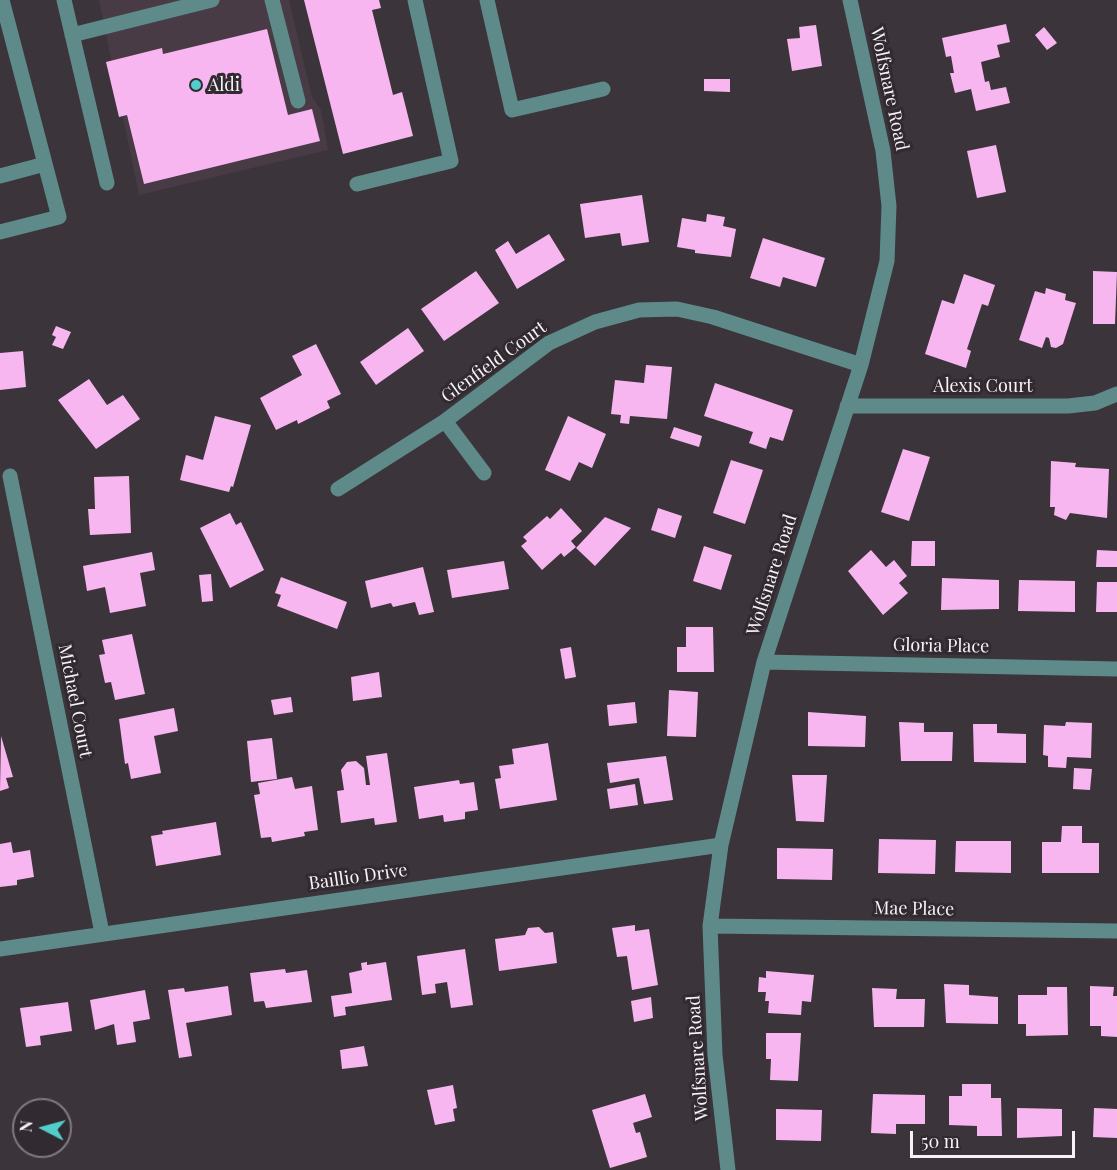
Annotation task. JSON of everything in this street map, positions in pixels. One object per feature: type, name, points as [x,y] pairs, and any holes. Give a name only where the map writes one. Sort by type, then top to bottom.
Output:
[{"type":"street","points":[[0,232],[58,217],[2,0]]},
{"type":"street","points":[[64,0],[107,183]]},
{"type":"street","points":[[72,35],[212,0]]},
{"type":"street","points":[[272,0],[298,101]]},
{"type":"street","points":[[357,184],[451,161],[416,0]]},
{"type":"street","points":[[487,0],[512,110],[603,89]]},
{"type":"street","name":"Wolfsnare Road","points":[[728,1170],[715,1055],[710,926],[721,845],[764,662],[861,365],[887,261],[888,206],[883,151],[850,0]]},
{"type":"street","points":[[0,176],[45,164]]},
{"type":"street","name":"Glenfield Court","points":[[338,489],[445,421],[549,343],[595,322],[639,310],[676,309],[713,317],[861,365]]},
{"type":"street","name":"Alexis Court","points":[[847,406],[1068,406],[1095,403],[1117,394]]},
{"type":"street","points":[[445,421],[484,473]]},
{"type":"street","name":"Michael Court","points":[[10,476],[102,933]]},
{"type":"street","name":"Gloria Place","points":[[764,662],[1117,669]]},
{"type":"street","name":"Baillio Drive","points":[[0,949],[721,845]]},
{"type":"street","name":"Mae Place","points":[[710,926],[1117,931]]},
{"type":"shaded area","name":"Aldi","points":[[99,0],[289,0],[312,97],[321,110],[328,150],[139,195]]},
{"type":"building","points":[[304,0],[379,0],[381,8],[372,10],[393,95],[402,92],[413,136],[343,154]]},
{"type":"building","points":[[1006,24],[1010,42],[997,45],[1000,57],[981,62],[985,82],[989,81],[991,90],[1006,87],[1010,103],[976,111],[971,89],[955,93],[950,73],[954,73],[951,56],[946,57],[942,38]]},
{"type":"building","points":[[816,25],[822,66],[792,71],[787,39],[800,38],[799,27]]},
{"type":"building","points":[[1044,27],[1057,43],[1047,50],[1035,35]]},
{"type":"building","name":"Aldi","points":[[267,29],[288,115],[312,109],[320,141],[144,184],[127,115],[119,117],[106,62],[162,48],[163,54]]},
{"type":"building","points":[[704,79],[730,79],[730,92],[704,91]]},
{"type":"building","points":[[996,145],[1006,192],[977,198],[967,151]]},
{"type":"building","points":[[642,195],[649,242],[622,246],[620,233],[585,238],[580,204]]},
{"type":"building","points":[[707,214],[725,217],[723,226],[736,229],[731,257],[695,253],[695,250],[677,247],[682,218],[706,222]]},
{"type":"building","points":[[549,234],[565,260],[517,289],[495,250],[508,241],[516,254]]},
{"type":"building","points":[[763,238],[825,258],[816,287],[783,277],[780,287],[750,278]]},
{"type":"building","points":[[476,271],[499,303],[444,341],[421,309]]},
{"type":"building","points":[[1093,271],[1117,272],[1115,324],[1093,324]]},
{"type":"building","points":[[964,274],[995,285],[988,306],[982,304],[967,349],[971,351],[966,368],[925,354],[942,300],[954,304]]},
{"type":"building","points":[[1046,288],[1066,294],[1065,300],[1076,303],[1063,344],[1056,348],[1051,347],[1049,338],[1046,337],[1042,348],[1019,340],[1035,291],[1045,294]]},
{"type":"building","points":[[56,326],[71,332],[63,349],[52,345],[56,337],[52,335]]},
{"type":"building","points":[[408,328],[424,351],[376,385],[360,362]]},
{"type":"building","points":[[316,344],[341,394],[327,401],[330,408],[298,424],[297,420],[276,430],[260,398],[302,375],[292,356]]},
{"type":"building","points":[[23,351],[26,387],[0,390],[0,353]]},
{"type":"building","points":[[646,365],[672,367],[667,419],[630,416],[629,424],[620,423],[621,415],[611,414],[615,380],[644,383]]},
{"type":"building","points":[[89,379],[107,405],[123,395],[140,419],[96,449],[58,400]]},
{"type":"building","points":[[715,383],[793,410],[783,441],[770,437],[766,449],[749,443],[753,432],[704,416]]},
{"type":"building","points":[[215,416],[251,425],[233,487],[231,486],[229,492],[180,480],[186,455],[203,460]]},
{"type":"building","points":[[568,416],[606,434],[592,468],[579,462],[570,481],[545,470]]},
{"type":"building","points":[[674,427],[702,436],[699,447],[670,438]]},
{"type":"building","points":[[903,449],[930,457],[909,521],[881,512]]},
{"type":"building","points":[[731,460],[763,470],[745,524],[713,513]]},
{"type":"building","points":[[1051,461],[1076,463],[1075,467],[1109,469],[1107,518],[1070,513],[1066,520],[1054,515],[1055,507],[1050,507]]},
{"type":"building","points":[[129,476],[131,533],[90,535],[88,509],[95,509],[94,477]]},
{"type":"building","points":[[561,508],[582,531],[571,541],[576,547],[564,557],[561,553],[542,570],[521,546],[527,541],[523,537],[547,516],[550,519]]},
{"type":"building","points":[[658,508],[682,516],[675,538],[651,530]]},
{"type":"building","points":[[230,513],[236,525],[241,522],[264,570],[230,588],[200,528]]},
{"type":"building","points":[[605,517],[631,528],[595,566],[576,548]]},
{"type":"building","points":[[912,541],[935,541],[935,566],[911,566]]},
{"type":"building","points":[[704,546],[732,555],[721,590],[693,581]]},
{"type":"building","points":[[871,550],[886,567],[894,560],[907,576],[899,583],[908,593],[883,615],[848,571]]},
{"type":"building","points":[[1097,550],[1117,551],[1117,567],[1096,567]]},
{"type":"building","points":[[152,552],[155,570],[140,573],[146,606],[110,613],[105,587],[87,591],[83,566]]},
{"type":"building","points":[[504,561],[509,589],[452,598],[447,570]]},
{"type":"building","points":[[423,567],[434,612],[419,615],[415,602],[393,607],[391,603],[371,608],[365,581]]},
{"type":"building","points":[[211,574],[213,601],[202,602],[199,575]]},
{"type":"building","points":[[281,577],[347,602],[337,629],[277,606],[281,595],[275,593]]},
{"type":"building","points":[[942,578],[999,580],[999,609],[941,610]]},
{"type":"building","points":[[1019,580],[1075,581],[1075,612],[1018,611]]},
{"type":"building","points":[[1097,582],[1117,582],[1117,612],[1096,612]]},
{"type":"building","points":[[686,627],[713,627],[714,672],[677,672],[677,647],[686,647]]},
{"type":"building","points":[[132,634],[145,694],[115,700],[111,682],[105,683],[99,655],[105,654],[102,640]]},
{"type":"building","points":[[571,647],[576,677],[565,679],[560,649]]},
{"type":"building","points":[[379,672],[382,697],[353,701],[351,677]]},
{"type":"building","points":[[669,690],[698,692],[696,737],[667,736]]},
{"type":"building","points":[[291,697],[293,712],[274,715],[271,700]]},
{"type":"building","points":[[635,702],[637,723],[609,726],[607,705]]},
{"type":"building","points":[[174,708],[178,731],[154,736],[161,773],[131,779],[128,763],[125,764],[119,719]]},
{"type":"building","points":[[808,712],[866,716],[865,747],[808,746]]},
{"type":"building","points":[[899,722],[924,723],[924,732],[953,732],[952,761],[901,761]]},
{"type":"building","points":[[1066,722],[1092,723],[1091,758],[1067,757],[1066,768],[1048,767],[1048,756],[1043,755],[1044,725],[1065,726]]},
{"type":"building","points":[[973,724],[997,724],[997,733],[1026,734],[1026,763],[974,762]]},
{"type":"building","points":[[1,736],[13,777],[6,778],[9,788],[0,791]]},
{"type":"building","points":[[272,738],[277,779],[251,782],[247,741]]},
{"type":"building","points":[[548,743],[557,800],[500,809],[495,779],[501,778],[499,766],[514,764],[512,749]]},
{"type":"building","points":[[387,753],[397,822],[375,825],[374,818],[341,823],[337,791],[344,790],[341,770],[347,762],[356,761],[364,768],[366,785],[370,785],[366,756]]},
{"type":"building","points":[[666,756],[673,800],[644,804],[639,778],[610,783],[607,763]]},
{"type":"building","points":[[1074,768],[1092,769],[1090,790],[1073,789]]},
{"type":"building","points":[[792,775],[827,775],[824,822],[796,821]]},
{"type":"building","points":[[292,777],[295,789],[312,786],[318,830],[304,832],[305,836],[272,842],[271,837],[261,838],[254,795],[260,794],[258,783]]},
{"type":"building","points":[[459,780],[460,784],[474,782],[478,810],[465,812],[465,819],[444,822],[443,815],[419,819],[414,787]]},
{"type":"building","points":[[635,784],[638,805],[610,809],[607,789]]},
{"type":"building","points":[[216,822],[221,855],[156,866],[151,836],[163,834],[162,831]]},
{"type":"building","points":[[1062,826],[1082,826],[1082,843],[1099,843],[1099,873],[1042,873],[1042,842],[1061,842]]},
{"type":"building","points":[[879,839],[936,840],[935,874],[878,873]]},
{"type":"building","points":[[956,841],[1011,841],[1011,873],[955,872]]},
{"type":"building","points":[[11,842],[13,853],[30,850],[34,877],[17,880],[17,885],[0,887],[0,844]]},
{"type":"building","points":[[777,848],[833,849],[832,880],[777,879]]},
{"type":"building","points":[[635,925],[635,931],[649,929],[658,985],[632,990],[627,956],[617,957],[612,928]]},
{"type":"building","points":[[539,927],[545,933],[553,932],[557,963],[499,971],[495,939],[525,935],[528,928]]},
{"type":"building","points":[[465,949],[473,1005],[451,1008],[447,982],[435,984],[436,993],[422,995],[417,956]]},
{"type":"building","points":[[367,962],[367,965],[386,962],[392,1000],[345,1007],[346,1015],[334,1017],[331,996],[352,993],[349,973],[362,970],[361,963]]},
{"type":"building","points":[[285,969],[286,973],[307,970],[312,1002],[266,1008],[264,1001],[254,1002],[250,973]]},
{"type":"building","points":[[766,971],[814,975],[811,1002],[802,1001],[801,1015],[768,1013],[769,1001],[765,1001],[766,992],[758,992],[759,977],[766,978]]},
{"type":"building","points":[[944,984],[969,985],[969,995],[998,997],[998,1024],[946,1023]]},
{"type":"building","points":[[228,986],[232,1015],[186,1023],[192,1056],[179,1058],[168,990],[184,988],[185,992]]},
{"type":"building","points":[[1090,986],[1114,987],[1113,996],[1117,996],[1117,1037],[1101,1036],[1101,1026],[1090,1026]]},
{"type":"building","points":[[1047,987],[1067,987],[1068,1035],[1026,1036],[1026,1024],[1018,1024],[1018,995],[1047,995]]},
{"type":"building","points":[[872,988],[897,989],[896,999],[925,999],[924,1027],[874,1027]]},
{"type":"building","points":[[145,990],[150,1019],[133,1022],[136,1042],[117,1045],[114,1024],[95,1030],[90,1000]]},
{"type":"building","points":[[651,997],[653,1018],[634,1022],[631,1001]]},
{"type":"building","points":[[68,1002],[72,1031],[40,1036],[41,1045],[26,1047],[20,1008]]},
{"type":"building","points":[[766,1033],[801,1033],[798,1081],[770,1080],[771,1059],[766,1059]]},
{"type":"building","points":[[364,1046],[368,1066],[342,1069],[340,1050]]},
{"type":"building","points":[[962,1084],[991,1084],[991,1098],[1001,1098],[1002,1136],[977,1136],[977,1126],[949,1125],[949,1096],[962,1096]]},
{"type":"building","points":[[453,1085],[457,1108],[453,1109],[455,1121],[435,1125],[427,1090]]},
{"type":"building","points":[[645,1094],[652,1117],[633,1123],[636,1133],[640,1132],[647,1157],[610,1168],[592,1110]]},
{"type":"building","points":[[873,1094],[925,1095],[925,1124],[896,1124],[896,1134],[871,1133]]},
{"type":"building","points":[[1017,1108],[1062,1109],[1062,1136],[1017,1138]]},
{"type":"building","points":[[1094,1108],[1117,1109],[1117,1138],[1093,1137]]},
{"type":"building","points":[[776,1109],[822,1110],[821,1141],[776,1140]]},
{"type":"place","name":"Aldi","points":[[196,85]]}]
